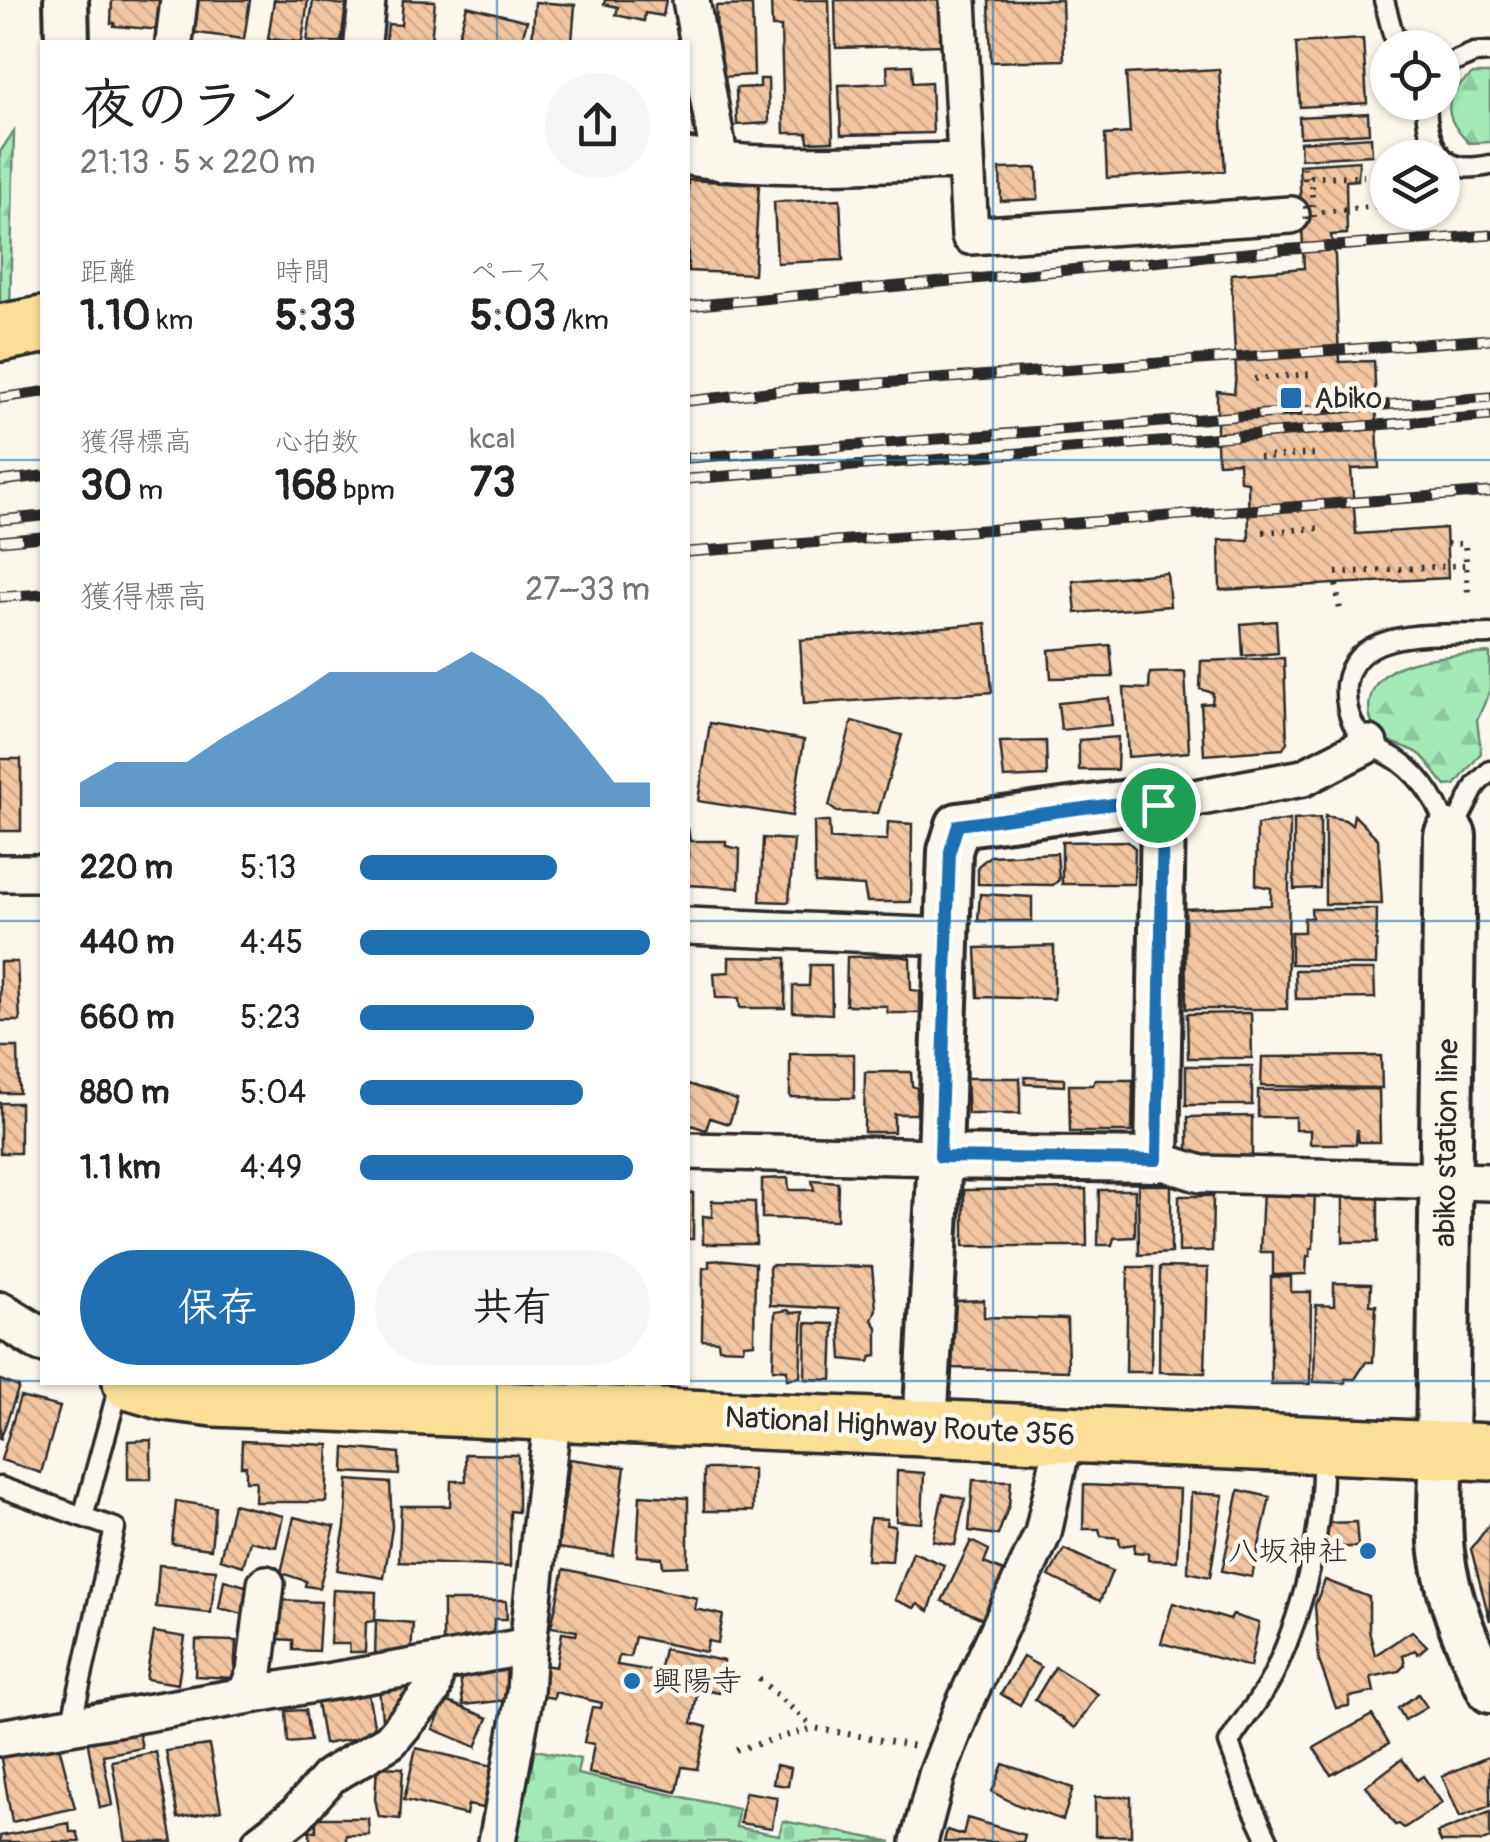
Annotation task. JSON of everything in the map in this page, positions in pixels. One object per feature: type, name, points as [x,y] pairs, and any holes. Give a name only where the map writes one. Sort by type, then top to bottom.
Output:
[{"type":"highway","points":[[0,333],[40,325]]},
{"type":"highway","name":"National Highway Route 356","points":[[141,1385],[214,1398],[330,1392],[553,1410],[1466,1451]]},
{"type":"main road","name":"abiko station line","points":[[1450,836],[1468,1182],[1466,1451]]},
{"type":"street","points":[[66,0],[67,40]]},
{"type":"street","points":[[174,40],[180,0]]},
{"type":"street","points":[[362,40],[367,0]]},
{"type":"street","points":[[691,0],[704,160],[966,161]]},
{"type":"street","points":[[958,0],[970,236],[1306,212]]},
{"type":"street","points":[[926,1428],[950,851],[958,825],[1143,800],[1158,805],[1303,778],[1369,744]]},
{"type":"street","points":[[1157,1160],[1163,826],[1158,805]]},
{"type":"street","points":[[0,873],[40,873]]},
{"type":"street","points":[[690,926],[947,937]]},
{"type":"street","points":[[690,1151],[1157,1160],[1201,1174],[1468,1182]]},
{"type":"street","points":[[0,1314],[40,1339]]},
{"type":"street","points":[[497,1842],[525,1692],[553,1410]]},
{"type":"street","points":[[918,1842],[946,1752],[1043,1533],[1066,1434]]},
{"type":"street","points":[[1466,1451],[1442,1551],[1450,1595],[1467,1644],[1490,1691]]},
{"type":"street","points":[[246,1694],[254,1672],[266,1584]]},
{"type":"street","points":[[0,1738],[528,1646]]},
{"type":"street","points":[[261,1842],[296,1814],[330,1776],[390,1741],[432,1691],[438,1662]]},
{"type":"lane","points":[[1384,0],[1392,30]]},
{"type":"lane","points":[[1460,59],[1490,52]]},
{"type":"lane","points":[[1427,120],[1444,160],[1458,167],[1490,165]]},
{"type":"lane","points":[[1450,836],[1429,790],[1399,761],[1369,744],[1356,730],[1348,712],[1349,671],[1360,653],[1393,639],[1490,634]]},
{"type":"lane","points":[[1450,836],[1470,795],[1490,771]]},
{"type":"lane","points":[[83,1517],[119,1385]]},
{"type":"lane","points":[[1269,1842],[1250,1804],[1229,1743],[1274,1674],[1310,1577],[1323,1477],[1322,1446]]},
{"type":"lane","points":[[0,1487],[115,1528],[71,1726]]},
{"type":"path","points":[[1312,177],[1364,176]]},
{"type":"path","points":[[1306,212],[1370,207]]},
{"type":"path","points":[[1254,379],[1310,374]]},
{"type":"path","points":[[1259,457],[1314,454]]},
{"type":"path","points":[[1263,532],[1322,528]]},
{"type":"path","points":[[1447,544],[1465,544],[1468,593]]},
{"type":"path","points":[[1336,573],[1466,565]]},
{"type":"path","points":[[1336,585],[1340,610]]},
{"type":"path","points":[[759,1678],[814,1728]]},
{"type":"path","points":[[736,1750],[814,1728],[946,1752]]},
{"type":"green space","points":[[1473,74],[1490,74],[1490,142],[1469,143],[1452,120],[1460,120],[1463,82]]},
{"type":"green space","points":[[14,131],[10,309],[0,311],[0,152]]},
{"type":"green space","points":[[1490,653],[1490,691],[1477,720],[1481,753],[1455,785],[1446,786],[1422,756],[1385,739],[1375,730],[1370,700],[1376,685],[1402,666],[1438,657]]},
{"type":"green space","points":[[531,1749],[580,1759],[577,1774],[738,1809],[736,1827],[779,1835],[783,1821],[892,1842],[513,1842]]},
{"type":"building","points":[[112,0],[164,0],[162,30],[114,26]]},
{"type":"building","points":[[195,0],[250,0],[244,39],[190,32]]},
{"type":"building","points":[[274,0],[308,0],[302,40],[268,39]]},
{"type":"building","points":[[403,0],[435,1],[431,40],[386,40],[388,24],[401,25]]},
{"type":"building","points":[[605,0],[666,0],[663,16],[645,13],[644,21],[616,15],[618,7],[604,4]]},
{"type":"building","points":[[771,0],[829,0],[833,141],[808,142],[807,133],[784,133],[781,27],[772,27]]},
{"type":"building","points":[[835,0],[941,0],[943,45],[836,48]]},
{"type":"building","points":[[989,0],[1062,0],[1064,60],[991,62]]},
{"type":"building","points":[[313,1],[346,5],[341,40],[307,40]]},
{"type":"building","points":[[535,2],[575,5],[572,40],[532,40]]},
{"type":"building","points":[[752,5],[754,75],[718,77],[716,6]]},
{"type":"building","points":[[467,6],[527,21],[522,40],[457,40]]},
{"type":"building","points":[[1363,39],[1367,103],[1300,107],[1296,43]]},
{"type":"building","points":[[912,65],[913,83],[931,82],[933,133],[841,135],[839,85],[888,83],[887,66]]},
{"type":"building","points":[[1219,69],[1225,171],[1107,178],[1105,135],[1130,133],[1126,74]]},
{"type":"building","points":[[760,79],[768,79],[769,123],[737,125],[736,88],[760,87]]},
{"type":"building","points":[[1368,113],[1369,133],[1300,137],[1299,117]]},
{"type":"building","points":[[1371,137],[1370,155],[1301,159],[1300,142]]},
{"type":"building","points":[[1359,161],[1358,180],[1346,181],[1347,234],[1331,235],[1339,362],[1374,361],[1379,468],[1351,469],[1356,534],[1446,528],[1448,578],[1220,590],[1219,540],[1249,540],[1248,482],[1240,481],[1239,462],[1218,463],[1217,391],[1234,393],[1236,374],[1231,274],[1304,268],[1299,165]]},
{"type":"building","points":[[1037,168],[1038,199],[1001,201],[1000,169]]},
{"type":"building","points":[[690,180],[759,184],[754,274],[690,271]]},
{"type":"building","points":[[840,199],[843,260],[777,263],[774,202]]},
{"type":"building","points":[[1167,573],[1170,606],[1076,613],[1073,581]]},
{"type":"building","points":[[1276,621],[1278,653],[1243,656],[1241,624]]},
{"type":"building","points":[[986,623],[992,692],[804,704],[800,640]]},
{"type":"building","points":[[1110,645],[1113,677],[1051,678],[1049,650]]},
{"type":"building","points":[[1284,658],[1287,742],[1283,749],[1204,755],[1201,704],[1212,703],[1213,693],[1200,689],[1201,661]]},
{"type":"building","points":[[1185,672],[1189,752],[1128,757],[1124,688],[1149,689],[1150,673]]},
{"type":"building","points":[[1109,698],[1112,725],[1061,730],[1058,703]]},
{"type":"building","points":[[852,721],[902,735],[878,813],[837,812],[829,806]]},
{"type":"building","points":[[710,723],[804,740],[792,816],[698,801]]},
{"type":"building","points":[[1118,737],[1117,770],[1079,770],[1079,740]]},
{"type":"building","points":[[1046,741],[1047,776],[1004,778],[1000,742]]},
{"type":"building","points":[[0,759],[21,759],[21,831],[0,831]]},
{"type":"building","points":[[1354,815],[1378,839],[1382,904],[1325,904],[1325,816],[1352,825]]},
{"type":"building","points":[[1320,818],[1320,888],[1294,889],[1294,820]]},
{"type":"building","points":[[1290,820],[1287,1009],[1186,1009],[1185,909],[1271,905],[1271,888],[1256,885],[1257,825]]},
{"type":"building","points":[[814,822],[829,822],[830,839],[887,840],[888,822],[912,824],[911,902],[867,902],[864,886],[815,883]]},
{"type":"building","points":[[763,838],[794,840],[789,902],[760,901]]},
{"type":"building","points":[[690,841],[726,841],[726,846],[740,849],[739,888],[690,885]]},
{"type":"building","points":[[1127,841],[1135,848],[1134,884],[1062,884],[1062,842]]},
{"type":"building","points":[[1057,853],[1059,880],[1053,885],[978,884],[978,866],[990,856]]},
{"type":"building","points":[[980,894],[1032,897],[1032,921],[978,921]]},
{"type":"building","points":[[1311,909],[1377,909],[1376,965],[1291,964],[1291,932],[1304,932],[1304,918],[1312,918]]},
{"type":"building","points":[[1054,946],[1054,999],[978,997],[976,948]]},
{"type":"building","points":[[729,957],[786,958],[785,1008],[740,1008],[739,998],[716,998],[714,973],[729,972]]},
{"type":"building","points":[[847,957],[910,958],[911,990],[920,991],[920,1013],[888,1013],[886,1006],[846,1005]]},
{"type":"building","points":[[0,962],[17,962],[20,1021],[0,1021]]},
{"type":"building","points":[[810,965],[831,965],[832,1014],[793,1012],[793,986],[809,986]]},
{"type":"building","points":[[1295,970],[1374,970],[1375,998],[1296,999]]},
{"type":"building","points":[[1251,1013],[1252,1058],[1188,1058],[1187,1014]]},
{"type":"building","points":[[0,1047],[18,1047],[19,1093],[0,1093]]},
{"type":"building","points":[[790,1054],[854,1054],[854,1098],[790,1097]]},
{"type":"building","points":[[1381,1056],[1382,1088],[1261,1086],[1262,1057]]},
{"type":"building","points":[[1186,1066],[1252,1066],[1252,1105],[1186,1105]]},
{"type":"building","points":[[865,1072],[911,1072],[912,1086],[917,1088],[917,1114],[894,1114],[894,1132],[864,1132]]},
{"type":"building","points":[[1025,1077],[1064,1079],[1064,1086],[1025,1084]]},
{"type":"building","points":[[966,1078],[1020,1078],[1020,1114],[968,1114]]},
{"type":"building","points":[[1095,1080],[1133,1080],[1132,1132],[1070,1132],[1069,1085],[1093,1085]]},
{"type":"building","points":[[690,1085],[737,1100],[729,1124],[710,1118],[706,1130],[690,1125]]},
{"type":"building","points":[[1379,1089],[1380,1142],[1359,1142],[1357,1129],[1356,1144],[1310,1144],[1310,1130],[1295,1130],[1295,1117],[1258,1117],[1258,1090]]},
{"type":"building","points":[[0,1103],[20,1103],[20,1153],[0,1153]]},
{"type":"building","points":[[1252,1116],[1252,1159],[1188,1161],[1188,1117]]},
{"type":"building","points":[[788,1178],[789,1190],[814,1190],[812,1180],[838,1182],[837,1220],[762,1218],[762,1179]]},
{"type":"building","points":[[1138,1185],[1171,1185],[1171,1253],[1139,1255]]},
{"type":"building","points":[[1086,1189],[1087,1246],[964,1246],[964,1190]]},
{"type":"building","points":[[1099,1190],[1135,1190],[1135,1237],[1114,1238],[1112,1245],[1098,1245]]},
{"type":"building","points":[[1263,1190],[1315,1191],[1313,1248],[1307,1256],[1306,1274],[1273,1275],[1273,1252],[1260,1252]]},
{"type":"building","points":[[1343,1192],[1378,1193],[1378,1242],[1343,1242]]},
{"type":"building","points":[[690,1193],[693,1193],[690,1239]]},
{"type":"building","points":[[1179,1196],[1213,1196],[1212,1251],[1179,1252]]},
{"type":"building","points":[[712,1201],[755,1202],[756,1244],[703,1244],[703,1216],[712,1217]]},
{"type":"building","points":[[709,1261],[755,1263],[754,1343],[744,1344],[743,1349],[719,1348],[718,1341],[702,1340],[703,1268],[709,1267]]},
{"type":"building","points":[[771,1265],[872,1267],[877,1356],[869,1362],[842,1359],[839,1309],[770,1305]]},
{"type":"building","points":[[1128,1267],[1153,1267],[1151,1372],[1126,1372]]},
{"type":"building","points":[[1160,1267],[1208,1268],[1205,1373],[1159,1372]]},
{"type":"building","points":[[1271,1277],[1291,1277],[1291,1292],[1311,1292],[1310,1384],[1271,1384]]},
{"type":"building","points":[[1334,1283],[1371,1284],[1370,1305],[1376,1305],[1373,1362],[1366,1362],[1355,1379],[1345,1379],[1345,1383],[1314,1382],[1316,1305],[1334,1306]]},
{"type":"building","points":[[984,1300],[984,1317],[1067,1319],[1068,1371],[951,1368],[956,1301]]},
{"type":"building","points":[[775,1312],[803,1312],[800,1377],[787,1379],[787,1370],[773,1369]]},
{"type":"building","points":[[806,1323],[834,1324],[832,1380],[805,1379]]},
{"type":"building","points":[[0,1380],[19,1387],[0,1440]]},
{"type":"building","points":[[20,1397],[60,1407],[41,1473],[1,1460]]},
{"type":"building","points":[[151,1440],[151,1479],[128,1479],[128,1441]]},
{"type":"building","points":[[242,1441],[329,1445],[326,1502],[255,1502],[256,1481],[246,1481],[246,1466],[241,1466]]},
{"type":"building","points":[[345,1448],[399,1453],[399,1475],[344,1472]]},
{"type":"building","points":[[465,1454],[518,1455],[518,1512],[510,1511],[510,1567],[399,1562],[401,1506],[450,1506],[451,1481],[466,1481]]},
{"type":"building","points":[[570,1459],[625,1467],[613,1556],[558,1548]]},
{"type":"building","points":[[704,1469],[753,1469],[753,1511],[704,1511]]},
{"type":"building","points":[[897,1471],[924,1473],[922,1523],[896,1521]]},
{"type":"building","points":[[348,1480],[390,1483],[392,1528],[384,1578],[337,1570]]},
{"type":"building","points":[[973,1480],[1011,1481],[1009,1505],[998,1535],[969,1531]]},
{"type":"building","points":[[1084,1485],[1180,1489],[1177,1561],[1148,1560],[1148,1553],[1134,1552],[1135,1544],[1120,1546],[1119,1538],[1101,1536],[1099,1529],[1083,1529]]},
{"type":"building","points":[[1239,1490],[1270,1497],[1252,1577],[1222,1571]]},
{"type":"building","points":[[1191,1493],[1223,1495],[1210,1577],[1188,1572]]},
{"type":"building","points":[[943,1494],[965,1499],[955,1545],[933,1541]]},
{"type":"building","points":[[640,1495],[688,1498],[688,1566],[663,1567],[662,1558],[637,1556]]},
{"type":"building","points":[[176,1501],[215,1507],[211,1549],[172,1544]]},
{"type":"building","points":[[233,1504],[283,1516],[276,1547],[250,1541],[243,1566],[220,1559]]},
{"type":"building","points":[[294,1517],[335,1527],[319,1588],[305,1586],[306,1581],[281,1573]]},
{"type":"building","points":[[870,1518],[887,1519],[886,1525],[895,1526],[892,1561],[867,1560]]},
{"type":"building","points":[[1356,1522],[1358,1547],[1326,1547],[1328,1523]]},
{"type":"building","points":[[1490,1524],[1490,1621],[1471,1549]]},
{"type":"building","points":[[971,1541],[989,1550],[984,1563],[1006,1572],[983,1619],[942,1601]]},
{"type":"building","points":[[1064,1549],[1112,1571],[1100,1601],[1049,1576]]},
{"type":"building","points":[[913,1552],[944,1565],[929,1611],[918,1604],[914,1608],[895,1600]]},
{"type":"building","points":[[159,1565],[216,1570],[211,1613],[156,1607]]},
{"type":"building","name":"興陽寺","points":[[564,1569],[697,1598],[695,1609],[723,1615],[718,1643],[708,1641],[706,1652],[635,1637],[630,1657],[619,1656],[617,1665],[659,1672],[664,1649],[724,1661],[719,1693],[698,1689],[692,1723],[707,1727],[697,1769],[682,1767],[677,1792],[589,1773],[594,1744],[584,1742],[592,1707],[601,1708],[602,1703],[555,1692],[554,1698],[540,1696],[544,1665],[556,1667],[562,1633],[576,1635],[577,1631],[551,1627]]},
{"type":"building","points":[[224,1580],[249,1587],[243,1614],[219,1608]]},
{"type":"building","points":[[1325,1580],[1369,1597],[1369,1631],[1375,1655],[1412,1631],[1427,1646],[1418,1654],[1415,1650],[1403,1655],[1405,1665],[1399,1671],[1371,1677],[1374,1692],[1349,1697],[1349,1706],[1336,1708],[1319,1661],[1315,1605]]},
{"type":"building","points":[[333,1590],[376,1592],[375,1621],[366,1622],[365,1652],[350,1652],[349,1644],[330,1644]]},
{"type":"building","points":[[279,1600],[321,1602],[318,1651],[293,1650],[293,1640],[276,1639]]},
{"type":"building","points":[[443,1601],[506,1601],[507,1619],[494,1619],[493,1636],[463,1637],[463,1647],[443,1650]]},
{"type":"building","points":[[1173,1603],[1230,1620],[1233,1615],[1259,1623],[1250,1667],[1161,1643]]},
{"type":"building","points":[[376,1620],[413,1623],[411,1654],[375,1657]]},
{"type":"building","points":[[154,1632],[185,1637],[178,1684],[146,1679]]},
{"type":"building","points":[[196,1640],[236,1641],[234,1678],[195,1676]]},
{"type":"building","points":[[1023,1657],[1041,1667],[1020,1705],[1001,1694]]},
{"type":"building","points":[[1055,1667],[1098,1694],[1075,1728],[1035,1700]]},
{"type":"building","points":[[510,1670],[517,1699],[463,1705],[460,1675]]},
{"type":"building","points":[[420,1680],[395,1720],[382,1719],[379,1687]]},
{"type":"building","points":[[368,1693],[376,1735],[324,1744],[317,1703]]},
{"type":"building","points":[[1418,1694],[1427,1707],[1405,1720],[1398,1708]]},
{"type":"building","points":[[446,1701],[488,1718],[476,1747],[433,1729]]},
{"type":"building","points":[[305,1710],[310,1741],[288,1743],[286,1711]]},
{"type":"building","points":[[1372,1715],[1389,1743],[1331,1775],[1314,1748]]},
{"type":"building","points":[[138,1729],[142,1748],[103,1755],[112,1805],[100,1808],[87,1739]]},
{"type":"building","points":[[58,1742],[75,1808],[12,1822],[0,1753]]},
{"type":"building","points":[[209,1745],[221,1810],[178,1818],[166,1751]]},
{"type":"building","points":[[416,1748],[497,1767],[487,1809],[468,1805],[466,1815],[404,1800]]},
{"type":"building","points":[[156,1752],[173,1842],[126,1842],[112,1761]]},
{"type":"building","points":[[1490,1756],[1490,1806],[1460,1817],[1442,1776]]},
{"type":"building","points":[[1402,1759],[1417,1780],[1423,1776],[1442,1803],[1404,1828],[1395,1825],[1366,1786]]},
{"type":"building","points":[[1003,1764],[1073,1788],[1063,1820],[992,1792]]},
{"type":"building","points":[[776,1765],[791,1768],[788,1786],[773,1784]]},
{"type":"building","points":[[377,1767],[403,1768],[400,1819],[379,1817],[375,1799]]},
{"type":"building","points":[[745,1792],[777,1797],[772,1828],[740,1823]]},
{"type":"building","points":[[1095,1797],[1131,1797],[1131,1836],[1095,1836]]},
{"type":"building","points":[[1490,1812],[1490,1838],[1480,1842],[1441,1842],[1437,1833]]},
{"type":"building","points":[[316,1818],[368,1818],[369,1835],[346,1835],[346,1842],[310,1842],[310,1831],[316,1831]]},
{"type":"building","points":[[967,1818],[1025,1835],[1023,1842],[944,1842],[947,1830],[963,1835]]},
{"type":"building","points":[[69,1823],[70,1832],[77,1832],[80,1842],[0,1842],[0,1836]]},
{"type":"railway","points":[[690,306],[1279,250],[1490,235]]},
{"type":"railway","points":[[690,401],[784,390],[1490,339]]},
{"type":"railway","points":[[0,398],[40,392]]},
{"type":"railway","points":[[690,458],[1490,397]]},
{"type":"railway","points":[[690,479],[1490,416]]},
{"type":"railway","points":[[0,481],[40,476]]},
{"type":"railway","points":[[690,552],[1490,492]]},
{"type":"railway","points":[[0,520],[40,516]]},
{"type":"railway","points":[[0,541],[40,537]]},
{"type":"railway","points":[[0,597],[40,594]]},
{"type":"place","name":"Abiko","points":[[1291,398]]},
{"type":"place","name":"八坂神社","points":[[1368,1551]]},
{"type":"place","name":"興陽寺","points":[[632,1681]]},
{"type":"route","points":[[1143,800],[1158,805],[1163,826],[1157,1160],[940,1157],[950,851],[958,825],[1143,800]]}]
